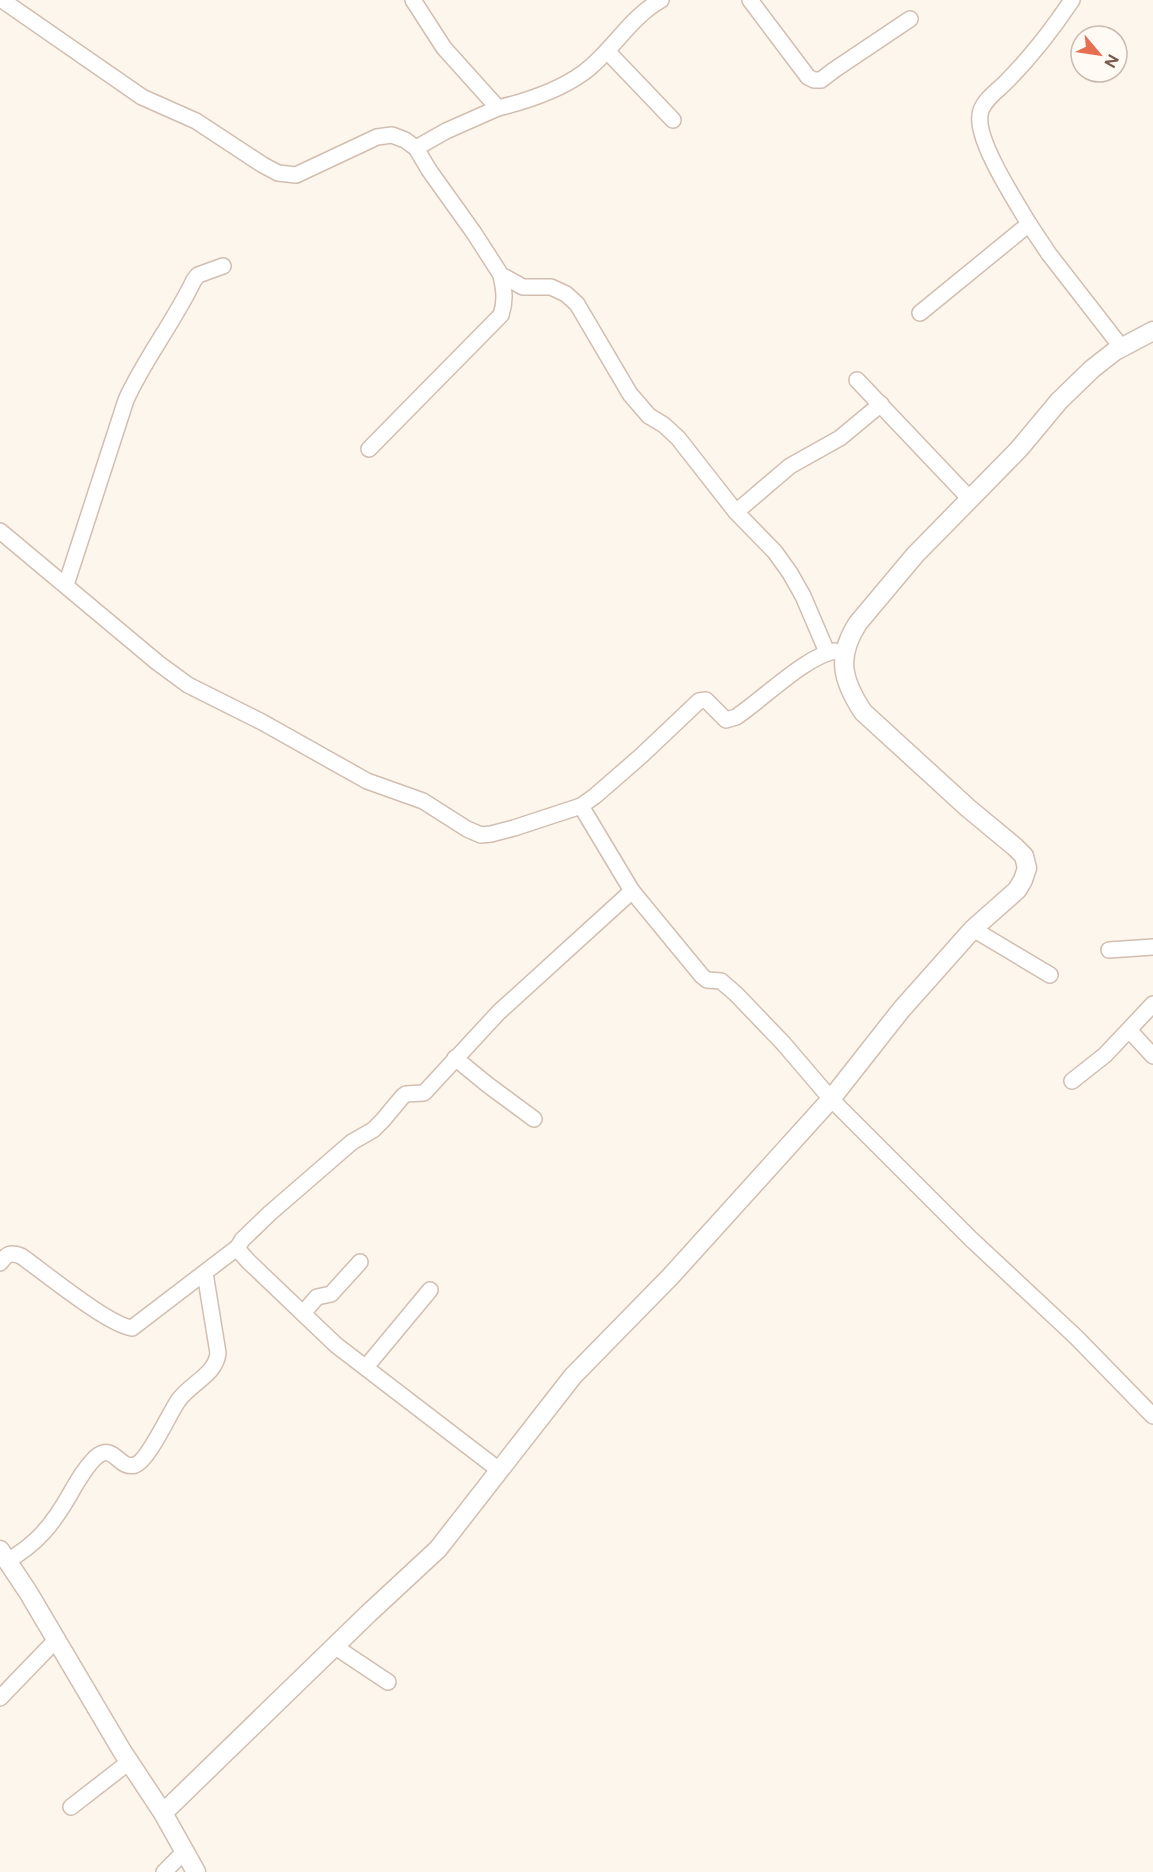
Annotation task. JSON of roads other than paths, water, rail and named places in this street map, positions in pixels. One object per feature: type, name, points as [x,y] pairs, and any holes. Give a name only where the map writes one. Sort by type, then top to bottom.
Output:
[{"type":"street","points":[[2,0],[142,97],[196,121],[263,165],[278,172],[296,175],[376,137],[392,135],[416,148],[501,275],[505,303],[501,315],[369,449]]},
{"type":"street","points":[[413,0],[444,48],[498,108]]},
{"type":"street","points":[[416,148],[498,108],[530,99],[559,87],[584,72],[637,18],[661,0]]},
{"type":"street","points":[[750,0],[808,77],[814,80],[826,77],[910,19]]},
{"type":"street","points":[[1072,0],[1035,51],[987,101],[980,113],[980,125],[984,142],[1029,224],[1049,254],[1122,348]]},
{"type":"street","points":[[607,51],[673,120]]},
{"type":"street","points":[[920,313],[1029,224]]},
{"type":"street","points":[[66,585],[126,400],[135,379],[170,326],[194,280],[198,275],[223,266]]},
{"type":"street","points":[[163,1813],[334,1646],[438,1549],[573,1376],[670,1277],[831,1099],[901,1010],[973,929],[1017,890],[1027,868],[1024,856],[1015,847],[968,808],[863,712],[852,695],[836,651],[790,573],[775,552],[736,512],[678,438],[664,424],[649,416],[639,407],[577,304],[566,294],[551,287],[523,286],[501,275]]},
{"type":"street","points":[[0,531],[158,663],[188,685],[262,722],[367,781],[423,801],[467,829],[481,835],[491,834],[581,806],[641,756],[699,701],[706,700],[726,720],[736,717],[807,663],[836,651],[915,555],[1019,449],[1059,401],[1092,369],[1122,348],[1153,331]]},
{"type":"street","points":[[857,380],[970,499]]},
{"type":"street","points":[[736,512],[790,466],[845,434],[880,404]]},
{"type":"street","points":[[581,806],[632,891],[707,980],[721,981],[731,989],[831,1099],[971,1239],[1076,1337],[1153,1416]]},
{"type":"street","points":[[0,1263],[7,1254],[13,1253],[21,1256],[92,1307],[124,1327],[132,1328],[238,1246],[270,1213],[352,1142],[373,1130],[403,1096],[424,1093],[500,1012],[632,891]]},
{"type":"street","points":[[973,929],[1050,975]]},
{"type":"street","points":[[1109,950],[1153,947]]},
{"type":"street","points":[[1072,1081],[1104,1054],[1153,1004]]},
{"type":"street","points":[[1129,1030],[1153,1056]]},
{"type":"street","points":[[455,1058],[534,1119]]},
{"type":"street","points":[[238,1246],[248,1261],[336,1345],[499,1470]]},
{"type":"street","points":[[303,1313],[317,1298],[331,1294],[360,1262]]},
{"type":"street","points":[[196,1872],[163,1813],[129,1762],[4,1556],[29,1548],[44,1534],[85,1469],[102,1453],[108,1452],[128,1465],[134,1466],[141,1461],[168,1420],[178,1400],[215,1364],[218,1353],[205,1273]]},
{"type":"street","points":[[366,1367],[430,1290]]},
{"type":"street","points":[[0,1698],[55,1641]]},
{"type":"street","points":[[334,1646],[388,1682]]},
{"type":"street","points":[[71,1807],[129,1762]]},
{"type":"street","points":[[164,1872],[184,1852]]}]
